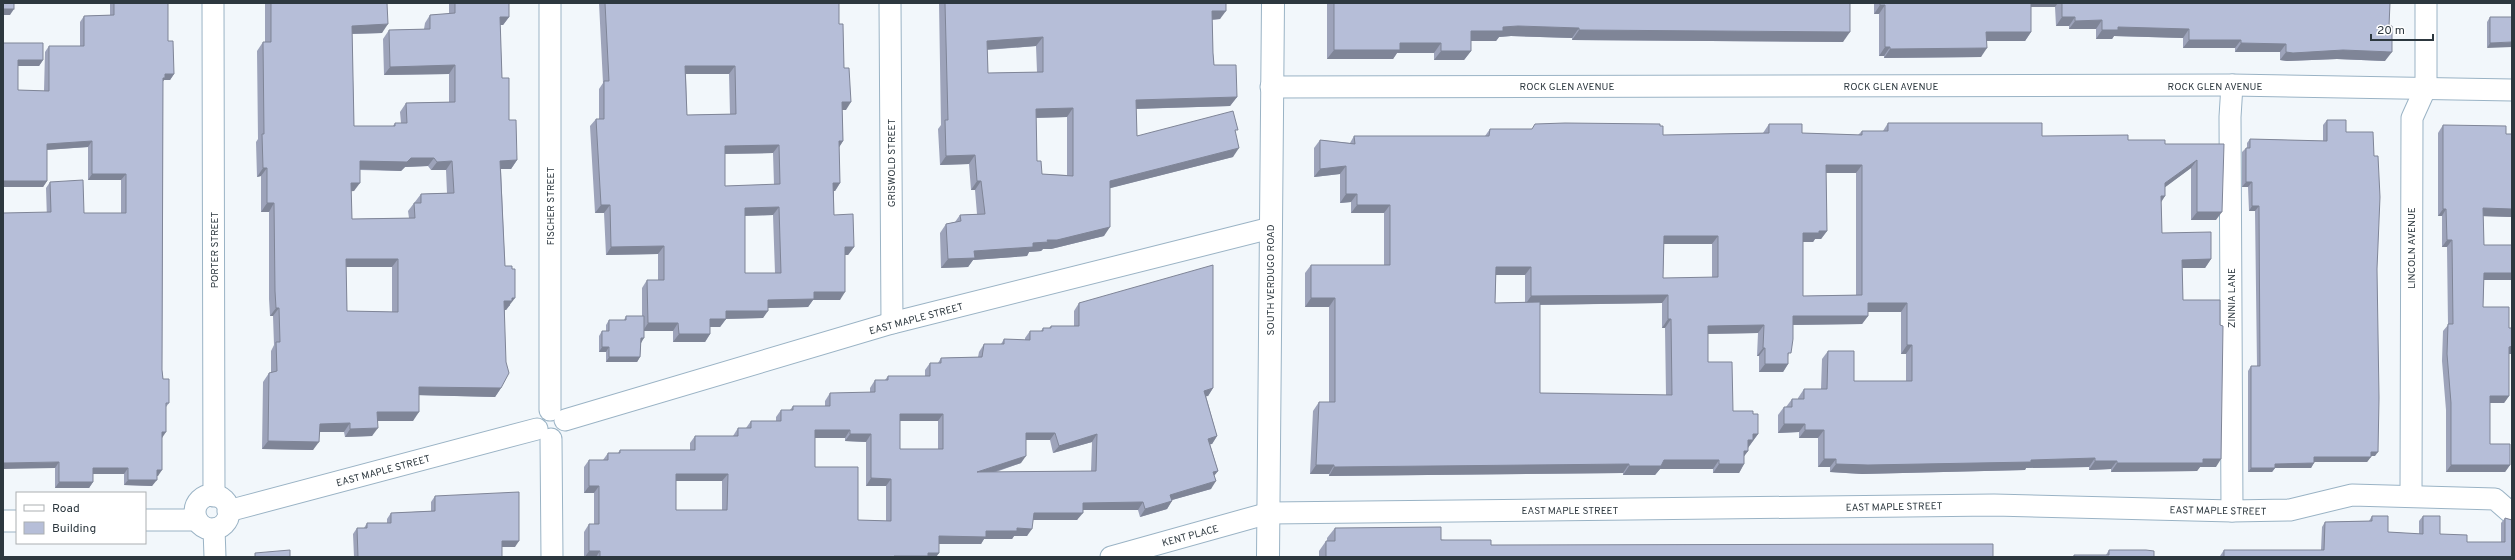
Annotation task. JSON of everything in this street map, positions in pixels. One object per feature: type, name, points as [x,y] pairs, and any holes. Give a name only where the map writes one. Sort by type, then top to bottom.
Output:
[{"type":"main road","name":"SOUTH VERDUGO ROAD","points":[[1268,557],[1271,87],[1273,3]]},
{"type":"street","name":"PORTER STREET","points":[[213,3],[214,496]]},
{"type":"street","name":"FISCHER STREET","points":[[550,3],[557,415]]},
{"type":"street","name":"GRISWOLD STREET","points":[[890,3],[892,323]]},
{"type":"street","name":"LINCOLN AVENUE","points":[[2411,496],[2412,118],[2426,87],[2426,3]]},
{"type":"street","name":"ROCK GLEN AVENUE","points":[[1271,87],[2232,85],[2426,87],[2512,90]]},
{"type":"street","name":"ZINNIA LANE","points":[[2232,85],[2230,118],[2232,511]]},
{"type":"street","name":"EAST MAPLE STREET","points":[[557,415],[892,323],[1271,228]]},
{"type":"street","points":[[552,557],[544,434],[539,416],[557,415]]},
{"type":"street","name":"EAST MAPLE STREET","points":[[228,511],[544,434]]},
{"type":"street","name":"EAST MAPLE STREET","points":[[1269,513],[1994,505],[2232,511],[2290,510],[2352,495],[2495,500],[2512,514]]},
{"type":"street","points":[[146,520],[205,524],[226,521],[228,511],[224,501],[214,496],[200,500],[195,509],[205,524],[215,557]]},
{"type":"street","name":"KENT PLACE","points":[[1111,557],[1269,513]]},
{"type":"street","points":[[3,521],[16,520]]},
{"type":"building","points":[[3,3],[14,3],[14,9],[3,9]]},
{"type":"building","points":[[114,3],[168,3],[168,41],[173,41],[174,74],[165,74],[165,78],[163,78],[162,370],[163,379],[169,379],[169,403],[166,403],[166,432],[162,432],[162,470],[157,470],[157,480],[128,480],[128,468],[93,468],[93,482],[59,482],[59,462],[3,463],[3,213],[51,212],[50,182],[83,180],[84,213],[126,213],[126,174],[92,174],[92,141],[47,144],[47,181],[3,181],[3,43],[43,43],[43,60],[18,60],[18,90],[49,91],[49,46],[84,46],[84,16],[114,15]]},
{"type":"building","points":[[271,3],[387,3],[388,24],[352,26],[354,126],[395,126],[395,123],[407,123],[406,103],[455,102],[455,65],[390,67],[389,30],[430,29],[430,15],[455,13],[455,3],[509,3],[509,17],[500,17],[502,78],[509,78],[509,120],[516,120],[517,160],[500,161],[505,266],[512,266],[512,269],[515,269],[515,298],[512,298],[512,301],[504,301],[506,362],[509,373],[501,388],[419,387],[419,412],[377,412],[378,428],[350,429],[350,423],[320,424],[319,442],[268,441],[269,373],[277,371],[276,342],[280,342],[279,308],[276,308],[275,291],[274,203],[267,203],[267,168],[263,168],[263,42],[271,42]],"holes":[[[411,158],[434,158],[437,162],[452,161],[454,193],[421,194],[421,203],[414,203],[415,218],[352,219],[351,183],[360,183],[360,161],[407,162]],[[346,259],[398,259],[398,312],[347,311]]]},
{"type":"building","points":[[605,3],[839,3],[839,24],[843,24],[844,68],[849,68],[851,102],[842,102],[843,141],[839,141],[840,183],[833,183],[834,215],[853,214],[854,247],[845,247],[845,292],[814,292],[814,299],[768,300],[768,311],[726,311],[726,319],[710,319],[710,334],[679,334],[678,323],[648,323],[647,280],[664,280],[664,246],[611,247],[610,205],[601,205],[596,119],[604,119],[604,81],[609,81]],"holes":[[[685,66],[735,66],[736,114],[687,115]],[[779,145],[780,184],[725,186],[725,146]],[[779,207],[781,273],[745,273],[745,208]]]},
{"type":"building","points":[[945,3],[1226,3],[1226,11],[1212,11],[1214,65],[1236,65],[1237,97],[1136,100],[1137,136],[1233,111],[1238,130],[1235,130],[1239,148],[1110,181],[1110,227],[1057,240],[1047,240],[1048,242],[1033,243],[1033,247],[974,251],[975,258],[948,259],[946,224],[961,221],[960,215],[985,214],[981,181],[977,181],[975,155],[946,156],[945,120],[948,120]],"holes":[[[1043,37],[1043,72],[988,73],[987,41]],[[1073,108],[1073,176],[1042,174],[1041,161],[1037,161],[1036,109]]]},
{"type":"building","points":[[1334,3],[1850,3],[1850,32],[1579,30],[1579,28],[1518,26],[1503,27],[1503,31],[1471,31],[1471,51],[1441,51],[1441,43],[1400,43],[1400,50],[1334,50]]},
{"type":"building","points":[[1880,3],[2031,3],[2031,32],[1986,32],[1987,48],[1890,49],[1890,47],[1885,47],[1885,5],[1880,5]]},
{"type":"building","points":[[2062,3],[2390,3],[2389,26],[2392,26],[2392,52],[2343,50],[2293,53],[2286,52],[2286,44],[2241,43],[2241,40],[2189,40],[2189,29],[2118,27],[2118,30],[2102,30],[2102,20],[2075,21],[2075,17],[2062,17]]},
{"type":"building","points":[[2490,17],[2512,17],[2512,42],[2490,43]]},
{"type":"building","points":[[2327,120],[2346,120],[2346,132],[2373,132],[2374,156],[2378,156],[2380,197],[2377,269],[2379,398],[2378,452],[2371,452],[2371,457],[2314,457],[2314,463],[2275,464],[2275,468],[2251,468],[2251,366],[2260,366],[2259,206],[2252,206],[2252,182],[2246,182],[2246,148],[2250,148],[2250,139],[2327,141]]},
{"type":"building","points":[[1888,123],[2042,123],[2042,136],[2128,135],[2128,140],[2165,140],[2165,144],[2224,144],[2222,212],[2197,212],[2197,160],[2165,183],[2165,196],[2161,196],[2162,233],[2211,232],[2211,259],[2182,260],[2183,300],[2220,300],[2220,325],[2223,326],[2221,459],[2203,459],[2203,463],[2117,463],[2117,461],[2095,461],[2095,458],[2031,460],[2031,462],[1868,465],[1836,464],[1836,459],[1824,459],[1824,430],[1805,430],[1805,424],[1784,424],[1784,407],[1792,407],[1792,399],[1804,399],[1804,389],[1827,389],[1828,351],[1854,351],[1854,381],[1912,381],[1912,345],[1907,345],[1907,303],[1868,303],[1868,316],[1793,316],[1793,339],[1791,353],[1788,353],[1788,364],[1765,364],[1765,348],[1763,348],[1764,325],[1708,326],[1708,362],[1732,362],[1733,411],[1753,411],[1753,414],[1758,414],[1758,434],[1753,434],[1753,440],[1748,440],[1748,451],[1744,451],[1744,464],[1719,464],[1719,460],[1664,460],[1661,466],[1629,466],[1629,464],[1334,467],[1334,465],[1316,465],[1319,402],[1335,402],[1335,298],[1311,298],[1311,265],[1390,265],[1390,205],[1357,205],[1357,194],[1346,194],[1346,166],[1320,169],[1320,140],[1355,144],[1354,136],[1489,136],[1490,129],[1532,129],[1535,124],[1660,124],[1660,126],[1663,126],[1663,135],[1769,133],[1769,124],[1802,124],[1802,133],[1862,135],[1862,131],[1888,131]],"holes":[[[1826,165],[1862,165],[1862,295],[1803,296],[1803,233],[1819,233],[1819,231],[1827,231]],[[1664,236],[1718,236],[1718,277],[1663,278]],[[1496,267],[1531,267],[1531,296],[1668,295],[1668,319],[1671,319],[1672,395],[1540,393],[1540,302],[1495,303]]]},
{"type":"building","points":[[2443,125],[2506,126],[2506,134],[2512,134],[2512,209],[2483,208],[2484,245],[2512,245],[2512,273],[2484,273],[2483,307],[2509,307],[2509,328],[2512,328],[2512,346],[2509,347],[2509,396],[2490,396],[2490,444],[2510,444],[2510,465],[2451,465],[2451,403],[2447,354],[2448,324],[2453,324],[2452,240],[2447,240],[2446,209],[2443,209]]},
{"type":"building","points":[[1213,265],[1213,388],[1204,391],[1217,436],[1208,439],[1218,471],[1213,472],[1216,481],[1170,495],[1172,501],[1145,509],[1143,502],[1083,503],[1083,513],[1034,513],[1032,529],[1017,528],[1017,531],[986,531],[986,537],[939,536],[939,553],[928,553],[928,556],[600,557],[600,551],[589,551],[589,524],[599,524],[599,486],[589,486],[589,460],[608,460],[608,453],[620,453],[620,450],[695,450],[695,436],[738,436],[738,428],[751,428],[751,421],[781,421],[781,410],[793,410],[793,406],[830,406],[830,393],[875,392],[875,380],[888,380],[888,376],[930,376],[930,363],[941,363],[941,358],[982,357],[984,344],[1004,344],[1004,339],[1030,340],[1030,331],[1043,331],[1043,328],[1051,328],[1051,326],[1079,326],[1079,303]],"holes":[[[900,414],[943,414],[943,449],[900,449]],[[815,430],[850,430],[850,434],[871,434],[871,478],[891,479],[891,521],[858,520],[858,467],[815,467]],[[1026,433],[1055,433],[1059,446],[1097,434],[1096,471],[977,472],[1026,456]],[[676,474],[728,474],[727,510],[676,510]]]},
{"type":"building","points":[[626,316],[644,316],[644,338],[641,338],[640,357],[609,357],[609,347],[602,347],[602,331],[609,331],[609,320],[626,320]]},
{"type":"building","points":[[519,492],[519,541],[502,541],[502,557],[358,557],[357,528],[367,528],[367,523],[391,523],[391,513],[435,511],[435,496]]},
{"type":"building","points":[[2372,516],[2388,516],[2388,532],[2423,534],[2423,516],[2440,516],[2440,534],[2467,535],[2467,542],[2505,542],[2505,518],[2512,520],[2512,557],[2224,557],[2224,550],[2324,550],[2325,522],[2372,521]]},
{"type":"building","points":[[1441,527],[1441,540],[1491,540],[1491,545],[1993,544],[1993,557],[1326,557],[1326,541],[1335,541],[1335,528]]},
{"type":"building","points":[[290,550],[290,557],[255,557],[255,553]]},
{"type":"building","points":[[2109,550],[2154,551],[2154,557],[2074,557],[2074,555],[2109,555]]}]
